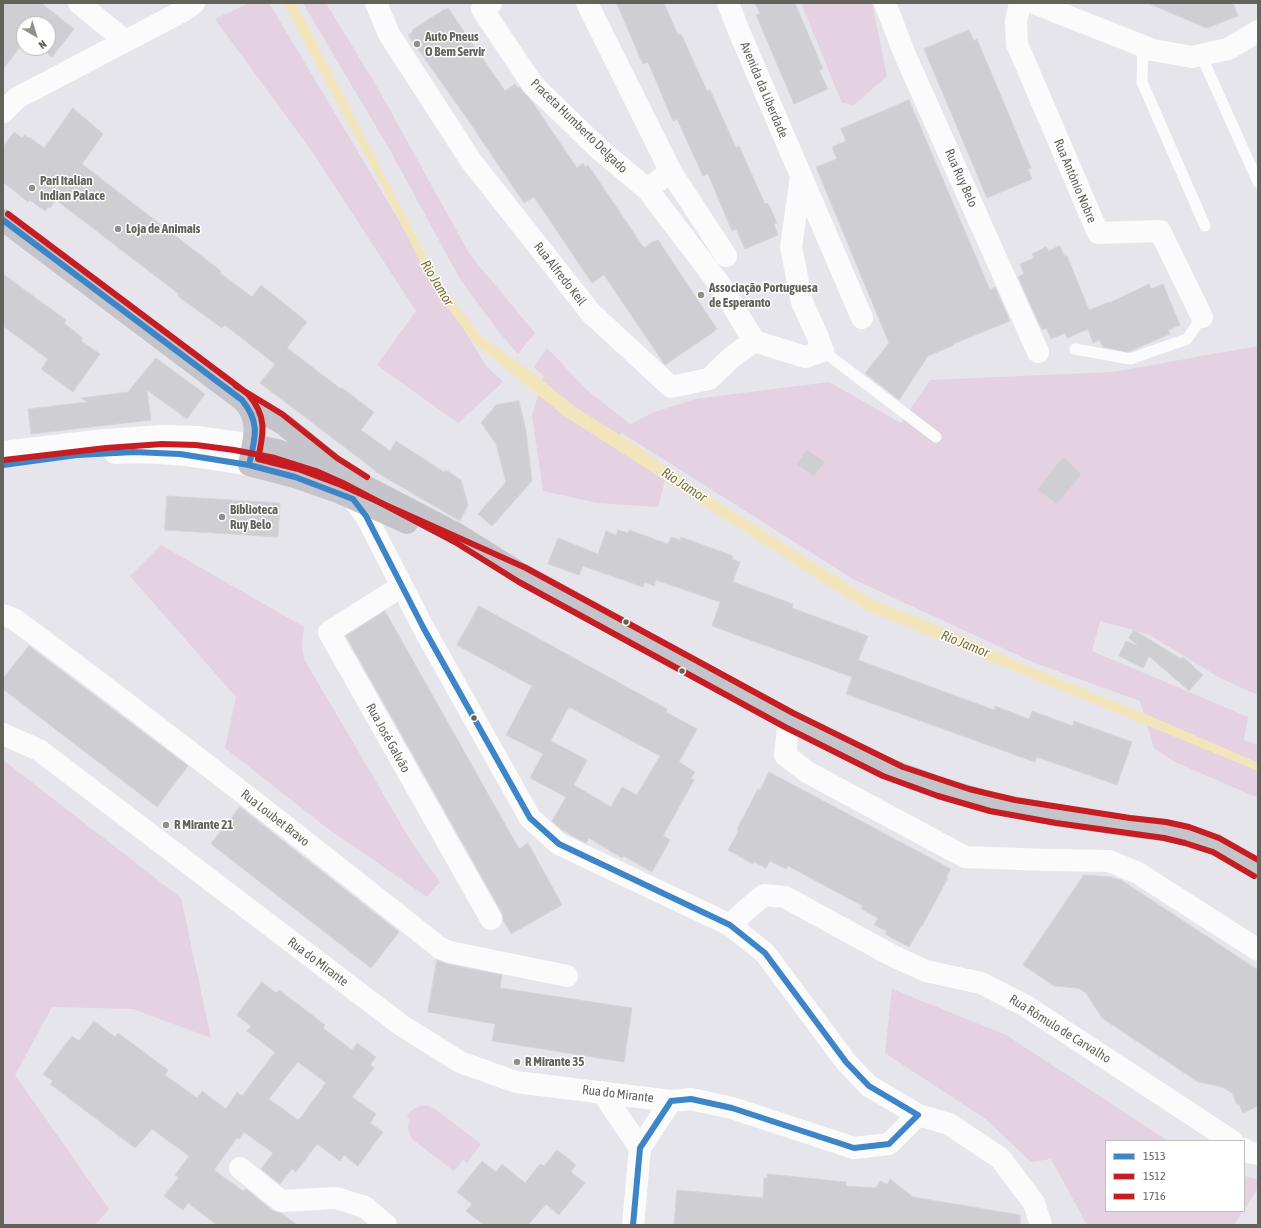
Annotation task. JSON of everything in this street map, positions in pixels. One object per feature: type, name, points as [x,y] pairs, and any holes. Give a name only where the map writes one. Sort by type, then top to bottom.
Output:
[{"type":"main road","points":[[3,220],[242,400],[283,424],[346,476]]},
{"type":"main road","points":[[242,400],[252,413],[256,428],[251,455]]},
{"type":"main road","points":[[251,455],[277,450],[319,464],[346,476],[459,535],[523,575],[789,720],[886,768],[967,797],[1014,808],[1129,826],[1165,830],[1187,835],[1216,845],[1258,869]]},
{"type":"main road","points":[[251,455],[295,478],[338,492],[523,575]]},
{"type":"street","points":[[79,3],[124,41]]},
{"type":"street","name":"Rua Alfredo Keil","points":[[376,3],[388,34],[471,161],[591,313],[671,387],[709,379],[732,357],[754,341]]},
{"type":"street","name":"Praceta Humberto Delgado","points":[[491,3],[482,9],[533,85],[599,149],[647,189],[721,286],[754,341]]},
{"type":"street","points":[[587,3],[671,172],[726,256]]},
{"type":"street","name":"Avenida da Liberdade","points":[[728,3],[862,318]]},
{"type":"street","name":"Rua Ruy Belo","points":[[885,3],[906,55],[1038,352]]},
{"type":"street","name":"Rua António Nobre","points":[[1020,3],[1016,21],[1017,44],[1098,234],[1160,231],[1202,317]]},
{"type":"street","points":[[1034,3],[1153,50],[1192,57],[1228,49],[1258,32]]},
{"type":"street","points":[[3,112],[17,98],[186,6]]},
{"type":"street","points":[[647,189],[671,172]]},
{"type":"street","points":[[754,341],[805,357],[823,351],[802,302],[791,247],[801,177]]},
{"type":"street","points":[[3,452],[105,440],[162,436],[197,437],[251,455]]},
{"type":"street","points":[[3,465],[77,455],[134,452],[251,455]]},
{"type":"street","points":[[353,499],[366,516],[424,629],[530,818],[559,844],[730,925],[765,953],[846,1062],[869,1086],[918,1115],[949,1124],[1000,1158],[1034,1203],[1041,1225]]},
{"type":"street","name":"Rua José Galvão","points":[[402,586],[329,632],[491,919]]},
{"type":"street","name":"Rua Loubet Bravo","points":[[3,616],[14,619],[83,670],[302,838],[440,948],[450,952],[566,976]]},
{"type":"street","points":[[789,720],[785,755],[807,772],[965,856],[1109,861],[1138,873],[1258,950]]},
{"type":"street","name":"Rua do Mirante","points":[[3,734],[39,750],[401,1025],[460,1062],[516,1082],[671,1101],[691,1099],[732,1108],[854,1148],[889,1144],[918,1115]]},
{"type":"street","name":"Rua Rómulo de Carvalho","points":[[730,925],[764,895],[785,897],[893,956],[926,971],[981,983],[1026,1006],[1230,1140]]},
{"type":"street","points":[[602,1092],[640,1148]]},
{"type":"street","points":[[633,1225],[640,1148],[671,1101]]},
{"type":"street","points":[[1245,1150],[1248,1152],[1258,1154]]},
{"type":"street","points":[[240,1168],[281,1201],[336,1198],[364,1206],[386,1225]]},
{"type":"lane","points":[[1143,46],[1142,82],[1205,226]]},
{"type":"lane","points":[[1201,55],[1258,182]]},
{"type":"lane","points":[[1075,349],[1130,359],[1187,339],[1202,317]]},
{"type":"lane","points":[[823,351],[936,437]]},
{"type":"shaded area","points":[[249,3],[269,3],[486,366],[503,382],[458,423],[377,365],[416,311],[311,150],[215,19]]},
{"type":"shaded area","points":[[303,3],[326,3],[380,92],[470,255],[535,333],[518,354],[499,332],[460,279],[391,152]]},
{"type":"shaded area","points":[[801,3],[872,3],[887,76],[854,105],[842,103]]},
{"type":"shaded area","points":[[1258,346],[1258,695],[1220,678],[1148,634],[1100,621],[1092,651],[1248,717],[1244,740],[1258,745],[1258,798],[1173,761],[1154,748],[1140,701],[1035,663],[853,579],[622,433],[618,436],[668,470],[658,507],[597,503],[543,491],[532,415],[544,376],[534,367],[547,348],[587,390],[630,424],[652,413],[695,399],[829,382],[901,423],[930,380],[1113,372]]},
{"type":"shaded area","points":[[161,545],[304,627],[302,646],[304,659],[412,843],[440,882],[427,897],[327,828],[225,748],[236,697],[130,576]]},
{"type":"shaded area","points":[[3,760],[181,898],[211,1038],[133,1009],[52,1007],[15,1075],[109,1209],[95,1225],[3,1225]]},
{"type":"shaded area","points":[[892,989],[1006,1035],[1166,1140],[1105,1140],[1105,1212],[1242,1212],[1234,1225],[1087,1225],[1051,1159],[1031,1162],[987,1120],[885,1053]]},
{"type":"shaded area","points":[[421,1106],[428,1106],[435,1109],[481,1144],[467,1163],[463,1160],[454,1171],[412,1139],[408,1128],[409,1118],[407,1117],[413,1110]]},
{"type":"shaded area","points":[[1245,1176],[1258,1179],[1258,1188],[1245,1208]]},
{"type":"water","name":"Rio Jamor","points":[[283,3],[296,3],[440,283],[481,336],[536,375],[574,406],[640,448],[698,489],[867,596],[1252,760],[1258,763],[1258,771],[866,610],[563,415],[474,343],[434,289],[383,188]]},
{"type":"building","points":[[3,3],[41,3],[74,29],[56,52],[56,16],[16,16],[16,52],[3,69]]},
{"type":"building","points":[[617,3],[664,3],[678,35],[681,34],[707,91],[710,90],[736,148],[739,146],[765,204],[768,203],[777,223],[774,224],[778,235],[745,249],[736,229],[732,231],[708,174],[703,176],[677,119],[673,121],[648,62],[643,64]]},
{"type":"building","points":[[755,3],[795,3],[823,69],[819,70],[828,89],[794,104],[756,15],[760,14]]},
{"type":"building","points":[[1148,3],[1233,3],[1238,16],[1207,28]]},
{"type":"building","points":[[448,8],[505,91],[515,84],[518,88],[519,87],[531,100],[577,168],[583,163],[585,167],[588,165],[644,248],[658,240],[717,329],[714,330],[715,331],[665,365],[604,275],[592,283],[534,197],[524,203],[408,35],[413,32],[412,30]]},
{"type":"building","points":[[969,30],[974,41],[977,39],[1031,168],[1028,169],[1032,179],[987,198],[924,49]]},
{"type":"building","points":[[909,100],[990,290],[995,287],[1010,321],[953,344],[954,345],[928,356],[899,400],[865,373],[889,343],[816,167],[837,159],[832,147],[846,141],[841,129]]},
{"type":"building","points":[[73,108],[103,134],[82,164],[221,271],[220,273],[252,297],[261,285],[307,322],[287,348],[374,412],[361,430],[390,451],[396,441],[444,472],[446,470],[461,480],[468,505],[460,521],[376,472],[260,383],[275,364],[225,325],[222,328],[178,296],[179,294],[56,200],[50,208],[48,207],[45,211],[30,200],[28,202],[3,182],[3,147],[14,132],[22,138],[25,135],[28,138],[29,137],[44,148]]},
{"type":"building","points":[[1060,246],[1065,257],[1067,256],[1089,310],[1109,303],[1149,284],[1151,289],[1163,284],[1180,325],[1168,330],[1170,334],[1128,352],[1103,347],[1099,340],[1093,343],[1088,329],[1067,338],[1065,333],[1051,339],[1046,328],[1042,330],[1018,277],[1024,274],[1020,264],[1034,258],[1032,254],[1046,247],[1048,251]]},
{"type":"building","points":[[3,274],[66,320],[64,323],[83,338],[81,341],[100,354],[73,392],[41,369],[48,359],[3,326]]},
{"type":"building","points":[[156,358],[205,394],[187,419],[147,390],[151,420],[31,434],[28,409],[87,402],[81,398],[128,392]]},
{"type":"building","points":[[519,401],[526,431],[532,481],[492,526],[478,514],[506,482],[496,444],[481,423],[496,405]]},
{"type":"building","points":[[807,450],[825,462],[814,476],[797,464]]},
{"type":"building","points":[[1063,457],[1081,474],[1057,504],[1038,490]]},
{"type":"building","name":"Biblioteca Ruy Belo","points":[[167,496],[280,503],[278,537],[165,530]]},
{"type":"building","points":[[618,530],[628,533],[629,530],[668,544],[671,537],[680,540],[681,537],[733,556],[732,559],[740,562],[733,582],[793,604],[792,608],[868,636],[858,660],[994,710],[995,706],[1029,719],[1032,711],[1073,726],[1074,721],[1132,742],[1117,785],[1037,757],[1035,762],[846,694],[852,677],[712,626],[720,602],[656,580],[654,586],[645,582],[643,587],[583,566],[579,575],[548,564],[558,538],[598,554],[606,531],[616,535]]},
{"type":"building","points":[[479,606],[667,709],[666,712],[697,729],[679,762],[695,772],[691,778],[694,780],[663,836],[670,840],[652,872],[624,856],[622,858],[589,838],[586,843],[578,839],[561,829],[552,821],[566,797],[530,778],[543,754],[506,735],[532,686],[457,645]],"holes":[[[569,707],[660,756],[637,795],[622,787],[611,807],[574,785],[587,760],[551,741]]]},
{"type":"building","points":[[385,611],[519,849],[528,843],[562,905],[511,934],[503,920],[502,913],[346,636]]},
{"type":"building","points":[[1134,630],[1181,659],[1183,657],[1203,675],[1189,691],[1149,656],[1143,668],[1119,656],[1126,641],[1138,646],[1129,638]]},
{"type":"building","points":[[29,646],[188,766],[157,807],[3,689],[3,679]]},
{"type":"building","points":[[769,772],[951,869],[946,877],[948,878],[909,947],[885,934],[887,931],[874,925],[878,918],[861,909],[863,906],[788,866],[786,869],[770,861],[766,868],[754,862],[753,864],[728,850],[758,789],[760,790]]},
{"type":"building","points":[[240,807],[399,932],[371,968],[211,844]]},
{"type":"building","points":[[1084,875],[1110,877],[1121,880],[1258,970],[1258,1106],[1243,1113],[1239,1104],[1237,1105],[1232,1093],[1222,1087],[1198,1082],[1102,1018],[1086,993],[1078,988],[1054,986],[1023,965]]},
{"type":"building","points":[[437,960],[447,964],[502,975],[500,988],[632,1008],[624,1062],[492,1041],[495,1024],[428,1012]]},
{"type":"building","points":[[262,982],[276,993],[279,990],[325,1025],[323,1028],[352,1050],[357,1043],[376,1057],[370,1065],[374,1068],[352,1097],[376,1114],[370,1123],[383,1132],[358,1166],[344,1155],[340,1161],[317,1144],[296,1172],[292,1169],[280,1184],[261,1169],[273,1153],[244,1132],[239,1139],[237,1138],[214,1170],[243,1191],[246,1189],[273,1211],[281,1213],[297,1225],[217,1225],[188,1203],[183,1210],[164,1196],[179,1177],[175,1175],[189,1156],[152,1129],[135,1148],[50,1084],[53,1081],[43,1074],[72,1036],[79,1041],[94,1021],[115,1037],[118,1033],[168,1070],[165,1075],[197,1098],[202,1091],[226,1109],[237,1092],[242,1096],[275,1052],[247,1031],[251,1026],[237,1015]],"holes":[[[298,1062],[326,1083],[298,1120],[269,1099]]]},
{"type":"building","points":[[557,1150],[576,1165],[571,1172],[585,1183],[559,1215],[546,1204],[528,1225],[484,1225],[466,1211],[472,1204],[457,1192],[482,1161],[496,1172],[502,1164],[525,1183],[540,1164],[544,1166]]},
{"type":"building","points":[[768,1174],[846,1182],[846,1186],[876,1188],[880,1181],[887,1184],[890,1179],[913,1197],[1020,1215],[1020,1225],[674,1225],[677,1190],[763,1198],[764,1178],[767,1178]]},
{"type":"transit line","name":"1716","points":[[8,214],[248,394],[254,402],[261,417],[262,441],[258,459],[298,469],[341,485],[526,568],[793,713],[903,767],[969,789],[1015,800],[1130,818],[1166,822],[1189,827],[1219,838],[1258,860]]},
{"type":"transit line","name":"1513","points":[[3,220],[242,400],[252,416],[255,431],[249,465]]},
{"type":"transit line","name":"1716","points":[[236,386],[282,414],[337,458],[367,477]]},
{"type":"transit line","name":"1512","points":[[4,460],[106,448],[162,444],[196,445],[234,450],[275,458],[316,471],[343,483],[455,542],[519,582],[785,727],[883,776],[938,796],[990,811],[1056,823],[1164,838],[1185,843],[1213,852],[1254,876]]},
{"type":"transit line","name":"1513","points":[[3,465],[77,455],[134,452],[180,454],[249,465],[295,477],[353,499],[366,516],[424,629],[530,818],[559,844],[730,925],[765,953],[846,1062],[869,1086],[918,1115]]},
{"type":"transit line","name":"1513","points":[[671,1101],[691,1099],[732,1108],[854,1148],[889,1144],[918,1115]]},
{"type":"transit line","name":"1513","points":[[633,1225],[640,1148],[671,1101]]},
{"type":"place","name":"Auto Pneus O Bem Servir","points":[[417,44]]},
{"type":"place","name":"Pari Italian Indian Palace","points":[[32,188]]},
{"type":"place","name":"Loja de Animais","points":[[118,229]]},
{"type":"place","name":"Associação Portuguesa de Esperanto","points":[[701,295]]},
{"type":"place","name":"Biblioteca Ruy Belo","points":[[222,517]]},
{"type":"place","name":"R Mirante 21","points":[[166,825]]},
{"type":"place","name":"R Mirante 35","points":[[517,1062]]}]
